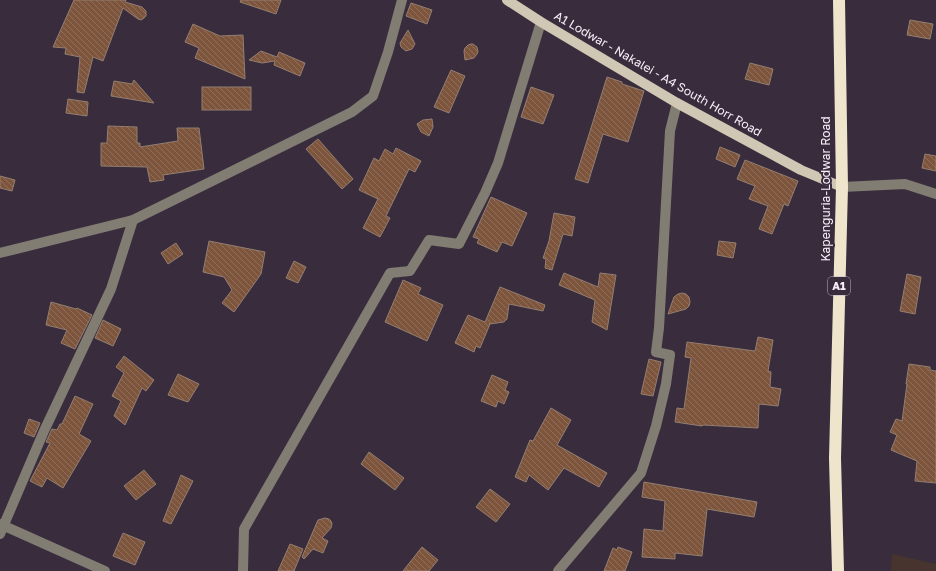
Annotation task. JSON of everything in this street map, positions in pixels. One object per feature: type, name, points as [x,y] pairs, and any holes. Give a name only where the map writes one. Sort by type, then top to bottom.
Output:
[{"type":"highway","name":"Kapenguria-Lodwar Road","points":[[838,571],[835,458],[842,188],[839,0]]},
{"type":"main road","name":"A1 Lodwar - Nakalei - A4 South Horr Road","points":[[507,0],[677,103],[801,170],[842,188]]},
{"type":"street","points":[[0,253],[133,220],[352,112],[373,96],[388,52],[402,0]]},
{"type":"street","points":[[243,571],[244,530],[390,273],[410,271],[429,240],[459,244],[485,193],[498,163],[541,22]]},
{"type":"street","points":[[558,571],[641,473],[656,426],[666,384],[670,355],[656,352],[659,328],[670,131],[677,103]]},
{"type":"street","points":[[842,188],[905,184],[936,194]]},
{"type":"street","points":[[105,571],[1,528],[110,289],[133,220]]},
{"type":"shaded area","points":[[892,554],[936,564],[936,571],[891,571]]},
{"type":"building","points":[[74,0],[126,0],[125,2],[142,7],[146,11],[146,16],[141,20],[123,8],[103,61],[93,57],[84,93],[77,92],[80,57],[65,54],[66,48],[53,47]]},
{"type":"building","points":[[241,0],[281,0],[276,14],[240,2]]},
{"type":"building","points":[[411,3],[432,10],[427,24],[406,16]]},
{"type":"building","points":[[910,20],[933,24],[930,39],[907,35]]},
{"type":"building","points":[[193,24],[220,36],[243,35],[245,79],[195,58],[199,48],[185,42]]},
{"type":"building","points":[[408,30],[415,44],[412,49],[406,51],[401,47],[400,43]]},
{"type":"building","points":[[471,44],[477,47],[478,52],[474,58],[465,60],[465,48]]},
{"type":"building","points":[[261,51],[277,57],[279,52],[305,63],[300,76],[274,65],[275,61],[262,63],[249,60]]},
{"type":"building","points":[[750,63],[773,69],[769,85],[745,79]]},
{"type":"building","points":[[451,70],[465,76],[449,113],[434,107]]},
{"type":"building","points":[[607,77],[622,82],[622,84],[644,91],[628,142],[603,134],[588,183],[575,179]]},
{"type":"building","points":[[134,80],[154,103],[111,96],[114,81],[132,84]]},
{"type":"building","points":[[202,87],[251,87],[251,110],[202,110]]},
{"type":"building","points":[[531,87],[554,95],[543,124],[521,117]]},
{"type":"building","points":[[68,99],[88,102],[87,116],[66,113]]},
{"type":"building","points":[[432,119],[433,127],[429,136],[421,132],[417,124],[423,120]]},
{"type":"building","points":[[108,126],[137,127],[137,143],[140,143],[140,147],[178,141],[177,128],[199,128],[204,169],[163,175],[164,180],[150,182],[147,167],[101,166],[101,143],[107,143]]},
{"type":"building","points":[[318,139],[353,179],[342,189],[306,149]]},
{"type":"building","points":[[720,147],[740,155],[735,167],[716,159]]},
{"type":"building","points":[[396,148],[421,161],[415,172],[409,169],[386,216],[390,218],[380,237],[363,228],[378,199],[359,190],[374,158],[379,161],[385,149],[393,154]]},
{"type":"building","points":[[925,154],[936,156],[936,171],[922,168]]},
{"type":"building","points":[[745,160],[798,181],[788,206],[784,204],[772,234],[759,229],[768,206],[749,199],[755,186],[737,179]]},
{"type":"building","points":[[0,176],[15,180],[12,191],[0,188]]},
{"type":"building","points":[[491,197],[527,213],[512,246],[502,242],[497,252],[477,243],[479,239],[473,237]]},
{"type":"building","points":[[554,213],[575,217],[572,236],[563,234],[552,270],[545,268],[546,259],[543,258],[549,241]]},
{"type":"building","points":[[209,241],[265,252],[261,274],[234,312],[222,303],[232,290],[224,277],[203,272]]},
{"type":"building","points":[[719,241],[736,243],[733,258],[717,255]]},
{"type":"building","points":[[176,243],[183,254],[168,264],[161,253]]},
{"type":"building","points":[[294,261],[306,267],[298,283],[286,278]]},
{"type":"building","points":[[564,273],[598,287],[600,273],[616,275],[607,330],[592,322],[595,300],[559,285]]},
{"type":"building","points":[[907,274],[921,277],[915,314],[900,311]]},
{"type":"building","points":[[403,280],[421,288],[418,294],[443,305],[427,341],[385,322]]},
{"type":"building","points":[[500,287],[545,305],[543,311],[509,304],[507,319],[504,322],[489,324],[480,348],[476,346],[474,352],[455,343],[468,315],[485,322]]},
{"type":"building","points":[[682,293],[689,297],[689,306],[686,309],[668,314],[674,297]]},
{"type":"building","points":[[51,302],[77,308],[92,315],[75,349],[61,343],[67,330],[46,325]]},
{"type":"building","points":[[103,320],[121,329],[113,346],[95,338]]},
{"type":"building","points":[[758,337],[773,340],[768,371],[771,372],[770,387],[781,389],[778,406],[759,404],[758,428],[702,426],[675,422],[677,408],[684,409],[691,358],[685,357],[687,342],[755,351]]},
{"type":"building","points":[[124,356],[154,380],[146,391],[142,388],[125,425],[114,416],[121,401],[112,396],[124,373],[116,367]]},
{"type":"building","points":[[649,359],[661,362],[653,396],[641,394]]},
{"type":"building","points":[[909,364],[930,367],[930,370],[936,371],[936,483],[915,481],[917,461],[891,450],[897,435],[890,432],[896,419],[902,421]]},
{"type":"building","points":[[178,374],[199,384],[188,402],[168,395]]},
{"type":"building","points":[[492,375],[508,382],[505,390],[509,392],[504,404],[498,401],[496,407],[481,401]]},
{"type":"building","points":[[75,396],[93,404],[79,434],[91,441],[63,488],[47,478],[42,487],[30,481],[50,443],[46,442],[52,429],[57,430],[60,424],[62,424]]},
{"type":"building","points":[[551,408],[571,420],[557,445],[607,473],[599,487],[564,468],[548,490],[529,475],[526,482],[515,477],[530,440],[533,441]]},
{"type":"building","points":[[29,419],[40,423],[34,437],[24,433]]},
{"type":"building","points":[[369,452],[404,478],[395,490],[361,464]]},
{"type":"building","points":[[144,470],[156,484],[136,500],[124,486]]},
{"type":"building","points":[[181,475],[193,481],[171,524],[163,521]]},
{"type":"building","points":[[644,482],[757,502],[754,517],[707,509],[702,556],[675,553],[675,559],[642,557],[644,529],[663,531],[665,501],[642,497]]},
{"type":"building","points":[[490,489],[510,504],[496,522],[476,507]]},
{"type":"building","points":[[325,518],[329,519],[332,524],[331,528],[322,538],[328,541],[323,553],[313,549],[304,559],[302,557],[318,520]]},
{"type":"building","points":[[123,533],[145,542],[135,565],[113,556]]},
{"type":"building","points":[[290,544],[303,549],[294,571],[278,571]]},
{"type":"building","points":[[422,547],[438,560],[429,571],[403,571]]},
{"type":"building","points":[[618,547],[632,552],[625,571],[604,571],[613,548],[617,550]]}]
